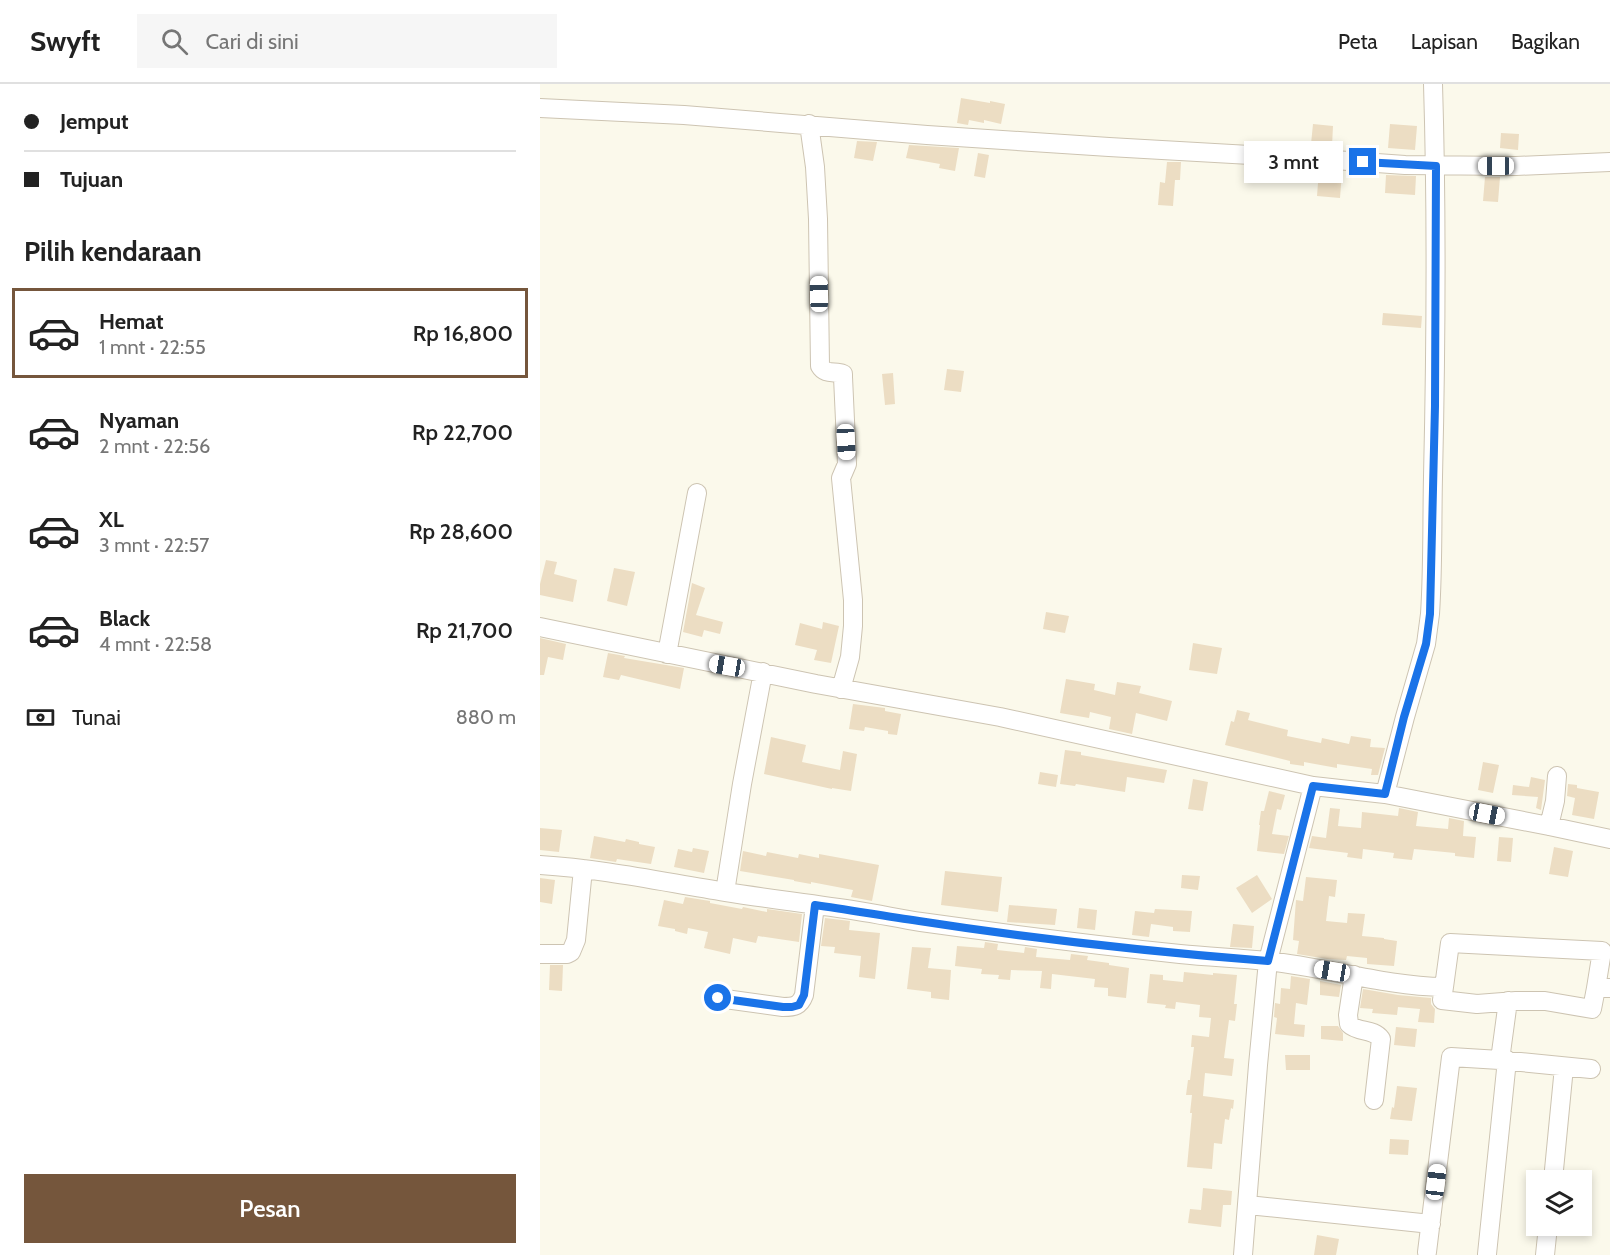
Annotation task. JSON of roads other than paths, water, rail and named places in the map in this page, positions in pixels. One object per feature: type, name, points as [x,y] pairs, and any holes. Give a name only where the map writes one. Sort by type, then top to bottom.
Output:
[{"type":"street","points":[[1385,794],[1404,717],[1426,644],[1430,614],[1435,395],[1436,166],[1433,84]]},
{"type":"street","points":[[540,108],[684,115],[927,135],[1436,166],[1516,166],[1610,162]]},
{"type":"street","points":[[809,124],[815,167],[818,219],[820,366],[827,372],[843,374],[847,464],[841,478],[853,600],[853,626],[850,657],[842,689]]},
{"type":"street","points":[[667,654],[697,493]]},
{"type":"street","points":[[540,627],[842,689],[1000,717],[1313,786],[1385,794],[1610,839]]},
{"type":"street","points":[[725,892],[763,672]]},
{"type":"street","points":[[1550,826],[1557,776]]},
{"type":"street","points":[[1244,1246],[1268,961],[1313,786]]},
{"type":"street","points":[[540,865],[583,868],[725,892],[1052,939],[1182,955],[1268,961],[1423,987],[1444,987]]},
{"type":"street","points":[[540,954],[571,952],[576,940],[583,868]]},
{"type":"street","points":[[718,998],[783,1007],[799,1005],[804,995],[815,905]]},
{"type":"street","points":[[1450,943],[1602,951],[1603,988],[1592,1010],[1545,1001],[1477,1004],[1442,1000],[1444,987],[1450,943]]},
{"type":"street","points":[[1353,975],[1349,1024],[1352,1028],[1376,1033],[1381,1038],[1374,1100]]},
{"type":"street","points":[[1487,1254],[1508,1001]]},
{"type":"street","points":[[1427,1252],[1451,1057],[1591,1069]]},
{"type":"street","points":[[1554,1170],[1564,1066]]},
{"type":"street","points":[[1248,1205],[1431,1224]]},
{"type":"street","points":[[1545,1255],[1547,1236]]}]
